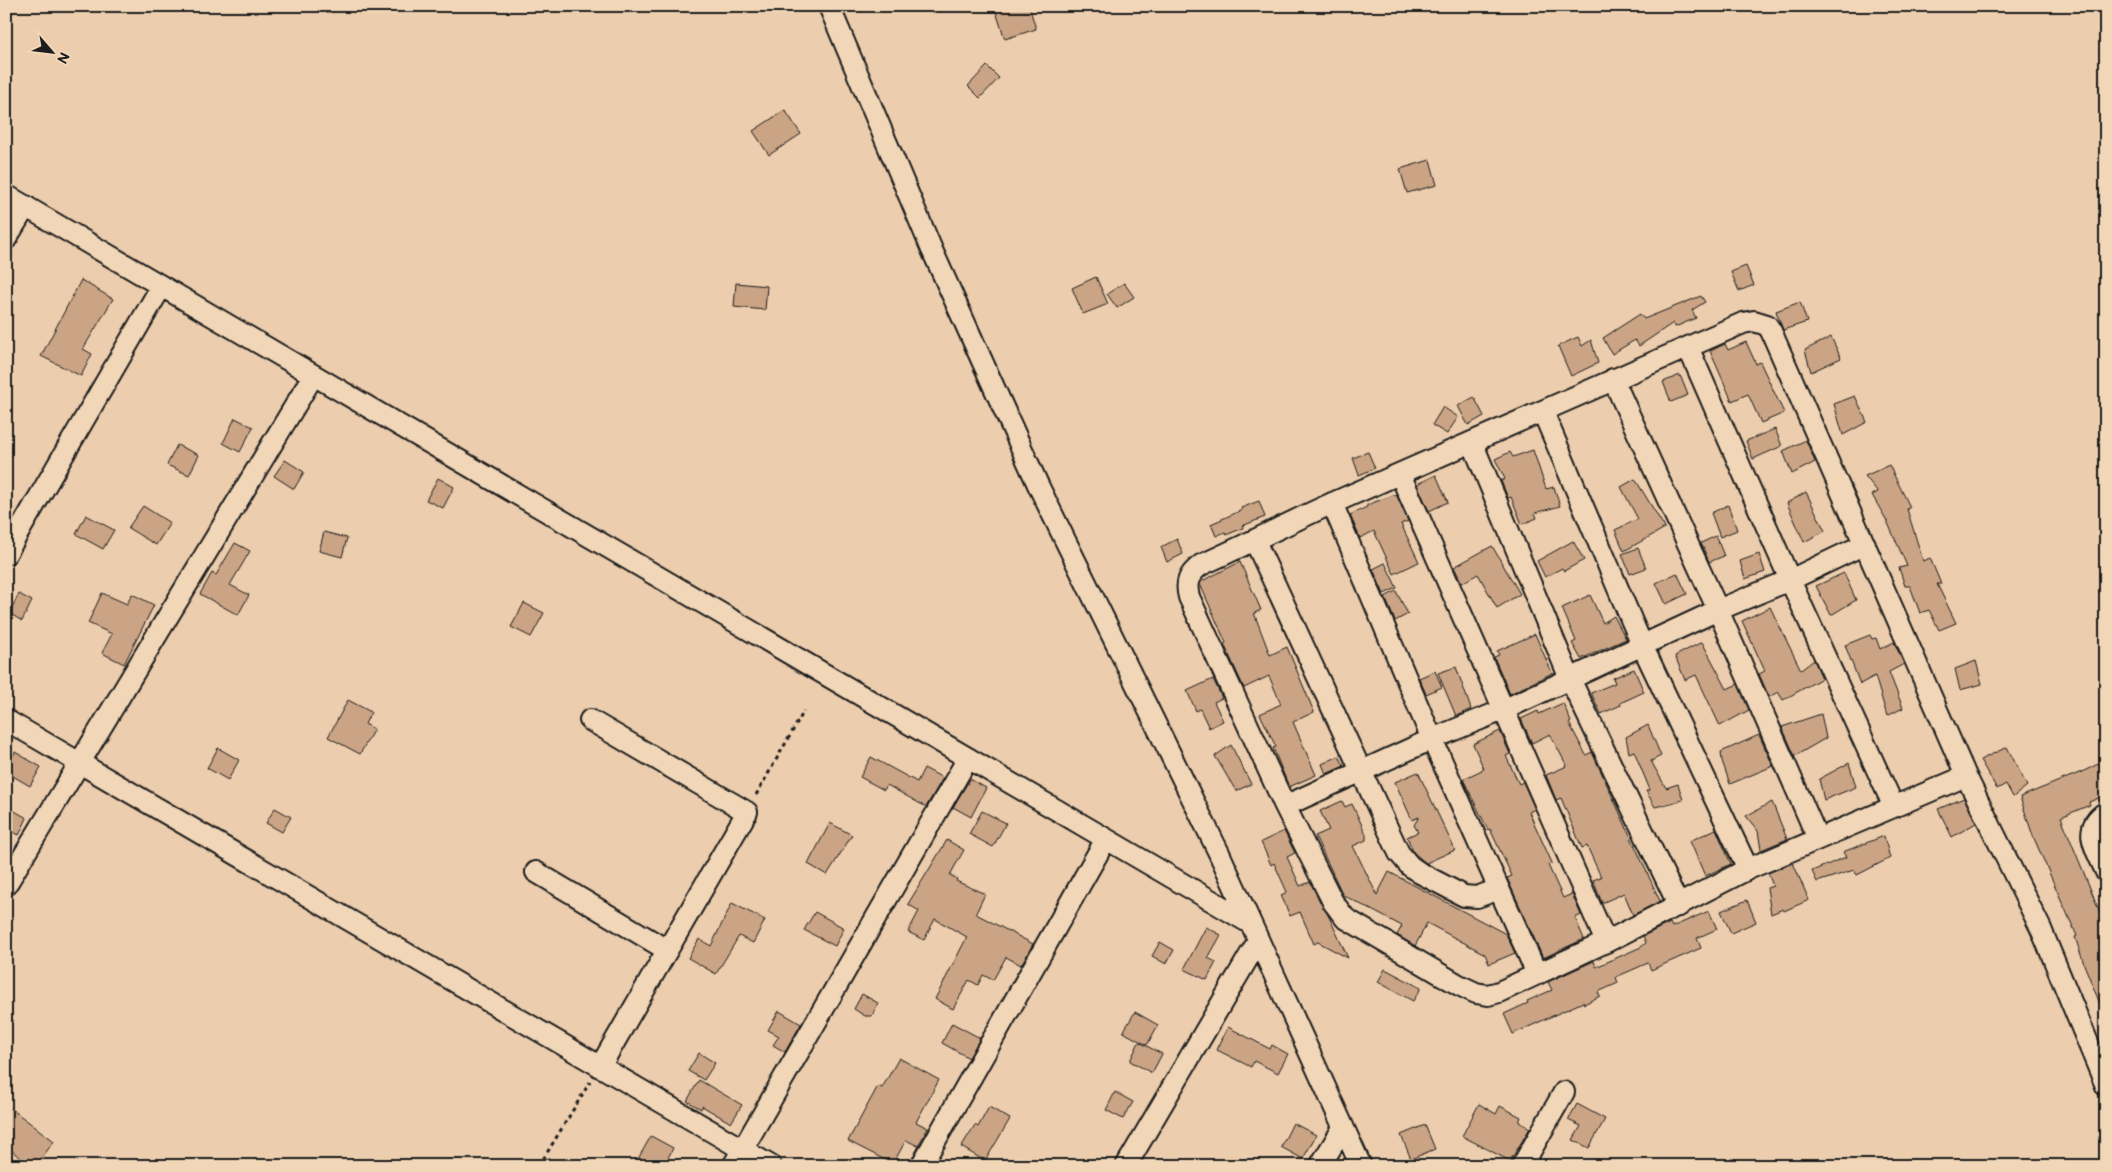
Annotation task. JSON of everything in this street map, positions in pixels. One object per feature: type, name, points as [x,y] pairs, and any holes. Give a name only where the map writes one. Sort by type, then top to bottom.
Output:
[{"type":"street","points":[[829,6],[932,250],[1039,488],[1218,853],[1361,1166]]},
{"type":"street","points":[[6,195],[1248,922]]},
{"type":"street","points":[[6,239],[26,206]]},
{"type":"street","points":[[6,554],[161,287]]},
{"type":"street","points":[[1966,776],[1748,869],[1679,906],[1500,992],[1488,995],[1476,993],[1459,985],[1346,918],[1333,902],[1285,806],[1186,587],[1193,571],[1201,564],[1255,541],[1332,503],[1743,323],[1754,321],[1767,325],[1771,330],[1966,776],[2041,929],[2106,1086]]},
{"type":"street","points":[[1688,347],[1790,580],[1894,807]]},
{"type":"street","points":[[6,885],[313,376]]},
{"type":"street","points":[[1613,379],[1718,610],[1818,839]]},
{"type":"street","points":[[1543,412],[1642,645],[1748,869]]},
{"type":"street","points":[[1472,442],[1570,679],[1679,906]]},
{"type":"street","points":[[1400,474],[1606,942]]},
{"type":"street","points":[[1332,503],[1432,739],[1538,974]]},
{"type":"street","points":[[1255,541],[1399,853],[1410,866],[1420,873],[1464,896],[1477,897],[1499,889]]},
{"type":"street","points":[[1285,806],[1432,739],[1503,710],[1865,544]]},
{"type":"street","points":[[6,720],[600,1066],[738,1158],[770,1166]]},
{"type":"street","points":[[590,720],[747,812],[600,1066]]},
{"type":"street","points":[[738,1158],[968,758]]},
{"type":"street","points":[[2106,812],[2098,817],[2091,829],[2092,837],[2106,872]]},
{"type":"street","points":[[921,1166],[1106,839]]},
{"type":"street","points":[[536,872],[667,950]]},
{"type":"street","points":[[1126,1166],[1258,942]]},
{"type":"street","points":[[1522,1166],[1564,1092]]},
{"type":"street","points":[[1320,1166],[1343,1128]]},
{"type":"path","points":[[747,812],[804,711]]},
{"type":"path","points":[[540,1166],[600,1066]]},
{"type":"building","points":[[994,6],[1029,6],[1036,29],[1005,39]]},
{"type":"building","points":[[987,66],[999,78],[980,98],[968,86]]},
{"type":"building","points":[[785,110],[801,134],[769,155],[753,131]]},
{"type":"building","points":[[1430,160],[1437,185],[1407,193],[1400,169]]},
{"type":"building","points":[[1746,266],[1754,285],[1739,291],[1731,272]]},
{"type":"building","points":[[1096,277],[1108,304],[1083,314],[1072,288]]},
{"type":"building","points":[[81,280],[113,299],[83,349],[92,354],[81,376],[41,356]]},
{"type":"building","points":[[736,283],[767,286],[765,310],[734,307]]},
{"type":"building","points":[[1124,283],[1134,297],[1117,308],[1107,294]]},
{"type":"building","points":[[1701,296],[1705,302],[1692,310],[1696,318],[1675,327],[1673,323],[1639,346],[1635,340],[1612,354],[1603,338],[1640,314],[1644,319]]},
{"type":"building","points":[[1800,302],[1807,322],[1783,330],[1776,311]]},
{"type":"building","points":[[1578,337],[1582,346],[1591,340],[1598,363],[1571,376],[1558,346]]},
{"type":"building","points":[[1831,337],[1841,358],[1811,372],[1805,350]]},
{"type":"building","points":[[1746,342],[1756,364],[1760,362],[1784,413],[1761,423],[1748,394],[1732,401],[1710,351],[1725,344],[1728,350]]},
{"type":"building","points":[[1680,375],[1688,395],[1671,402],[1663,382]]},
{"type":"building","points":[[1855,396],[1867,422],[1843,435],[1834,404]]},
{"type":"building","points":[[1474,397],[1484,416],[1468,425],[1458,406]]},
{"type":"building","points":[[1443,407],[1458,417],[1447,434],[1432,425]]},
{"type":"building","points":[[235,418],[253,427],[240,452],[223,443]]},
{"type":"building","points":[[1775,429],[1782,446],[1753,459],[1746,441]]},
{"type":"building","points":[[1806,440],[1815,462],[1792,474],[1783,451]]},
{"type":"building","points":[[177,445],[199,455],[189,475],[167,465]]},
{"type":"building","points":[[1533,450],[1546,489],[1554,487],[1560,506],[1535,513],[1537,518],[1522,524],[1511,497],[1508,498],[1501,481],[1505,479],[1495,459],[1510,452],[1513,457]]},
{"type":"building","points":[[1368,452],[1375,468],[1359,475],[1353,458]]},
{"type":"building","points":[[285,460],[304,472],[294,489],[274,476]]},
{"type":"building","points":[[1889,465],[1910,507],[1907,509],[1923,561],[1930,558],[1941,584],[1937,584],[1956,623],[1939,630],[1929,610],[1920,613],[1910,586],[1905,586],[1899,568],[1907,566],[1887,521],[1872,495],[1878,492],[1865,476]]},
{"type":"building","points":[[1436,475],[1448,502],[1429,511],[1417,484]]},
{"type":"building","points":[[438,478],[454,487],[443,508],[426,500]]},
{"type":"building","points":[[1635,479],[1665,528],[1624,551],[1615,530],[1638,519],[1621,487]]},
{"type":"building","points":[[1806,492],[1825,531],[1804,542],[1787,503]]},
{"type":"building","points":[[1396,494],[1408,521],[1401,524],[1419,562],[1394,574],[1374,531],[1360,538],[1350,515],[1367,507],[1367,505]]},
{"type":"building","points":[[1259,501],[1265,517],[1226,535],[1225,532],[1216,536],[1211,524]]},
{"type":"building","points":[[1728,505],[1737,530],[1720,537],[1711,513]]},
{"type":"building","points":[[143,506],[170,523],[156,545],[128,528]]},
{"type":"building","points":[[86,515],[114,530],[103,549],[76,534]]},
{"type":"building","points":[[324,532],[347,538],[342,557],[319,551]]},
{"type":"building","points":[[1716,536],[1724,556],[1709,562],[1701,543]]},
{"type":"building","points":[[1177,539],[1183,554],[1167,562],[1161,547]]},
{"type":"building","points":[[1573,541],[1584,560],[1564,571],[1562,568],[1545,577],[1537,561]]},
{"type":"building","points":[[235,543],[250,551],[230,585],[249,595],[238,615],[200,594],[212,573],[216,575]]},
{"type":"building","points":[[1492,546],[1520,594],[1497,608],[1478,574],[1462,583],[1454,567]]},
{"type":"building","points":[[1638,548],[1646,568],[1630,574],[1622,554]]},
{"type":"building","points":[[1759,554],[1765,572],[1745,579],[1740,561]]},
{"type":"building","points":[[1240,562],[1261,610],[1254,613],[1270,655],[1287,647],[1314,712],[1293,722],[1316,775],[1289,787],[1273,748],[1276,747],[1260,714],[1281,704],[1269,676],[1244,688],[1200,584],[1202,581]]},
{"type":"building","points":[[1385,563],[1397,588],[1384,594],[1373,569]]},
{"type":"building","points":[[1677,573],[1687,594],[1666,604],[1656,583]]},
{"type":"building","points":[[1844,573],[1856,600],[1831,615],[1816,586]]},
{"type":"building","points":[[1396,591],[1408,614],[1395,621],[1385,597]]},
{"type":"building","points":[[102,593],[127,604],[132,594],[154,605],[124,664],[102,653],[112,634],[88,623]]},
{"type":"building","points":[[19,594],[32,601],[22,621],[9,613]]},
{"type":"building","points":[[1590,595],[1603,623],[1614,616],[1626,639],[1581,659],[1572,643],[1576,641],[1562,608]]},
{"type":"building","points":[[524,603],[544,613],[531,637],[511,627]]},
{"type":"building","points":[[1770,607],[1801,670],[1814,660],[1822,678],[1783,700],[1778,692],[1769,697],[1759,674],[1765,671],[1742,621]]},
{"type":"building","points":[[1535,634],[1552,673],[1510,694],[1494,657],[1499,655],[1497,651]]},
{"type":"building","points":[[1870,635],[1872,639],[1876,638],[1880,649],[1894,642],[1904,664],[1889,672],[1903,708],[1887,716],[1875,676],[1860,684],[1845,645]]},
{"type":"building","points":[[1702,642],[1727,689],[1738,684],[1749,710],[1720,726],[1696,675],[1685,680],[1675,656]]},
{"type":"building","points":[[1976,661],[1982,684],[1960,690],[1955,669]]},
{"type":"building","points":[[1456,667],[1471,709],[1456,716],[1438,673]]},
{"type":"building","points":[[1634,669],[1644,692],[1601,714],[1591,693],[1615,683],[1613,678]]},
{"type":"building","points":[[1435,671],[1442,687],[1426,694],[1419,678]]},
{"type":"building","points":[[1213,679],[1222,698],[1214,702],[1223,721],[1209,728],[1200,709],[1196,711],[1187,691]]},
{"type":"building","points":[[348,700],[371,712],[365,724],[374,729],[360,754],[328,737]]},
{"type":"building","points":[[1563,703],[1571,722],[1569,723],[1586,755],[1592,752],[1660,901],[1633,915],[1624,893],[1602,903],[1593,880],[1601,877],[1587,846],[1582,848],[1561,798],[1556,800],[1546,775],[1567,766],[1550,734],[1532,743],[1521,719],[1538,711],[1539,714]]},
{"type":"building","points":[[1821,714],[1826,738],[1795,756],[1782,727]]},
{"type":"building","points":[[1648,725],[1661,756],[1651,761],[1666,788],[1678,784],[1683,800],[1655,807],[1646,791],[1650,790],[1634,751],[1629,753],[1626,737]]},
{"type":"building","points":[[1500,731],[1510,754],[1506,756],[1519,784],[1523,782],[1535,809],[1529,812],[1552,863],[1548,865],[1563,898],[1572,894],[1581,915],[1575,918],[1584,939],[1543,958],[1507,878],[1512,876],[1490,829],[1488,830],[1463,779],[1484,769],[1473,744]]},
{"type":"building","points":[[1759,735],[1773,766],[1730,784],[1721,752]]},
{"type":"building","points":[[1231,745],[1251,784],[1236,791],[1215,756]]},
{"type":"building","points":[[2007,747],[2027,786],[2013,797],[2006,784],[1997,789],[1980,760]]},
{"type":"building","points":[[218,748],[239,760],[228,780],[207,768]]},
{"type":"building","points":[[15,752],[41,767],[30,786],[6,772],[6,768]]},
{"type":"building","points":[[1339,756],[1344,766],[1326,774],[1322,764]]},
{"type":"building","points":[[871,757],[917,782],[924,768],[943,778],[926,807],[887,785],[884,790],[860,777]]},
{"type":"building","points":[[2106,760],[2106,795],[2089,802],[2090,805],[2061,817],[2106,927],[2105,1016],[2085,967],[2075,937],[2077,936],[2033,836],[2020,797]]},
{"type":"building","points":[[1849,763],[1856,787],[1824,800],[1819,779]]},
{"type":"building","points":[[1418,772],[1455,850],[1426,863],[1414,853],[1407,837],[1418,832],[1414,825],[1419,817],[1412,820],[1395,782]]},
{"type":"building","points":[[970,779],[986,788],[971,817],[953,807]]},
{"type":"building","points":[[1964,798],[1976,823],[1952,837],[1938,809]]},
{"type":"building","points":[[1342,801],[1345,807],[1352,804],[1366,834],[1366,840],[1353,846],[1377,895],[1389,872],[1506,934],[1515,953],[1489,964],[1485,954],[1427,923],[1415,946],[1397,935],[1402,926],[1343,895],[1315,836],[1329,830],[1320,811]]},
{"type":"building","points":[[1772,802],[1787,839],[1761,850],[1758,831],[1746,816]]},
{"type":"building","points":[[275,808],[291,817],[282,832],[266,823]]},
{"type":"building","points":[[11,809],[27,818],[19,835],[6,828],[6,819]]},
{"type":"building","points":[[982,811],[1006,823],[993,847],[969,834]]},
{"type":"building","points":[[830,823],[852,835],[827,875],[808,864]]},
{"type":"building","points":[[1716,829],[1731,864],[1705,876],[1690,841]]},
{"type":"building","points":[[1284,831],[1295,853],[1287,857],[1300,886],[1310,882],[1348,958],[1318,942],[1314,944],[1300,912],[1290,916],[1281,895],[1287,892],[1274,863],[1271,865],[1261,842]]},
{"type":"building","points":[[1884,836],[1890,858],[1857,875],[1854,870],[1817,882],[1812,871],[1846,857],[1843,852]]},
{"type":"building","points":[[947,840],[964,850],[950,875],[957,879],[956,881],[985,894],[976,913],[1033,944],[1021,965],[1006,957],[993,980],[983,975],[978,985],[969,980],[953,1009],[935,999],[967,937],[935,919],[924,940],[908,932],[919,911],[908,904]]},
{"type":"building","points":[[1793,863],[1809,900],[1784,911],[1783,909],[1771,914],[1767,888],[1773,886],[1768,873]]},
{"type":"building","points":[[1747,900],[1756,922],[1731,933],[1721,911]]},
{"type":"building","points":[[732,903],[765,920],[753,943],[739,936],[716,974],[688,958],[699,939],[711,946]]},
{"type":"building","points":[[1709,911],[1717,929],[1697,938],[1701,948],[1651,970],[1648,963],[1616,977],[1618,983],[1598,992],[1600,996],[1513,1034],[1504,1014],[1552,990],[1548,982],[1594,961],[1596,967],[1641,947],[1646,943],[1643,936],[1670,923],[1672,927]]},
{"type":"building","points":[[815,912],[844,928],[835,946],[804,930]]},
{"type":"building","points":[[1206,927],[1221,935],[1208,958],[1216,962],[1207,980],[1184,969]]},
{"type":"building","points":[[1160,942],[1174,950],[1166,964],[1152,956]]},
{"type":"building","points":[[1385,969],[1421,988],[1413,1001],[1378,982]]},
{"type":"building","points":[[862,994],[878,1003],[872,1016],[865,1016],[854,1009]]},
{"type":"building","points":[[779,1011],[801,1024],[785,1052],[773,1045],[779,1036],[768,1030]]},
{"type":"building","points":[[1135,1012],[1158,1025],[1147,1045],[1123,1032]]},
{"type":"building","points":[[952,1023],[980,1038],[969,1058],[942,1043]]},
{"type":"building","points":[[1228,1027],[1270,1049],[1272,1045],[1288,1054],[1278,1073],[1254,1061],[1251,1067],[1217,1050]]},
{"type":"building","points":[[1139,1042],[1162,1054],[1152,1073],[1130,1061]]},
{"type":"building","points":[[699,1053],[715,1063],[704,1080],[688,1071]]},
{"type":"building","points":[[899,1058],[939,1080],[916,1122],[928,1128],[918,1146],[906,1140],[893,1164],[848,1141],[878,1086],[882,1088]]},
{"type":"building","points":[[699,1080],[742,1105],[731,1123],[702,1106],[701,1109],[687,1101]]},
{"type":"building","points":[[1115,1092],[1133,1102],[1123,1119],[1106,1110]]},
{"type":"building","points":[[1479,1104],[1496,1114],[1500,1106],[1521,1117],[1519,1122],[1530,1128],[1510,1161],[1462,1136]]},
{"type":"building","points":[[1577,1104],[1605,1119],[1589,1148],[1573,1140],[1581,1126],[1568,1120]]},
{"type":"building","points":[[6,1105],[54,1141],[36,1166],[32,1166],[6,1147]]},
{"type":"building","points":[[989,1107],[1010,1119],[985,1161],[961,1147],[975,1125],[978,1127]]},
{"type":"building","points":[[1293,1123],[1316,1135],[1303,1159],[1281,1147]]},
{"type":"building","points":[[1425,1125],[1435,1149],[1411,1159],[1401,1135]]},
{"type":"building","points":[[651,1136],[673,1148],[664,1166],[634,1166]]}]
